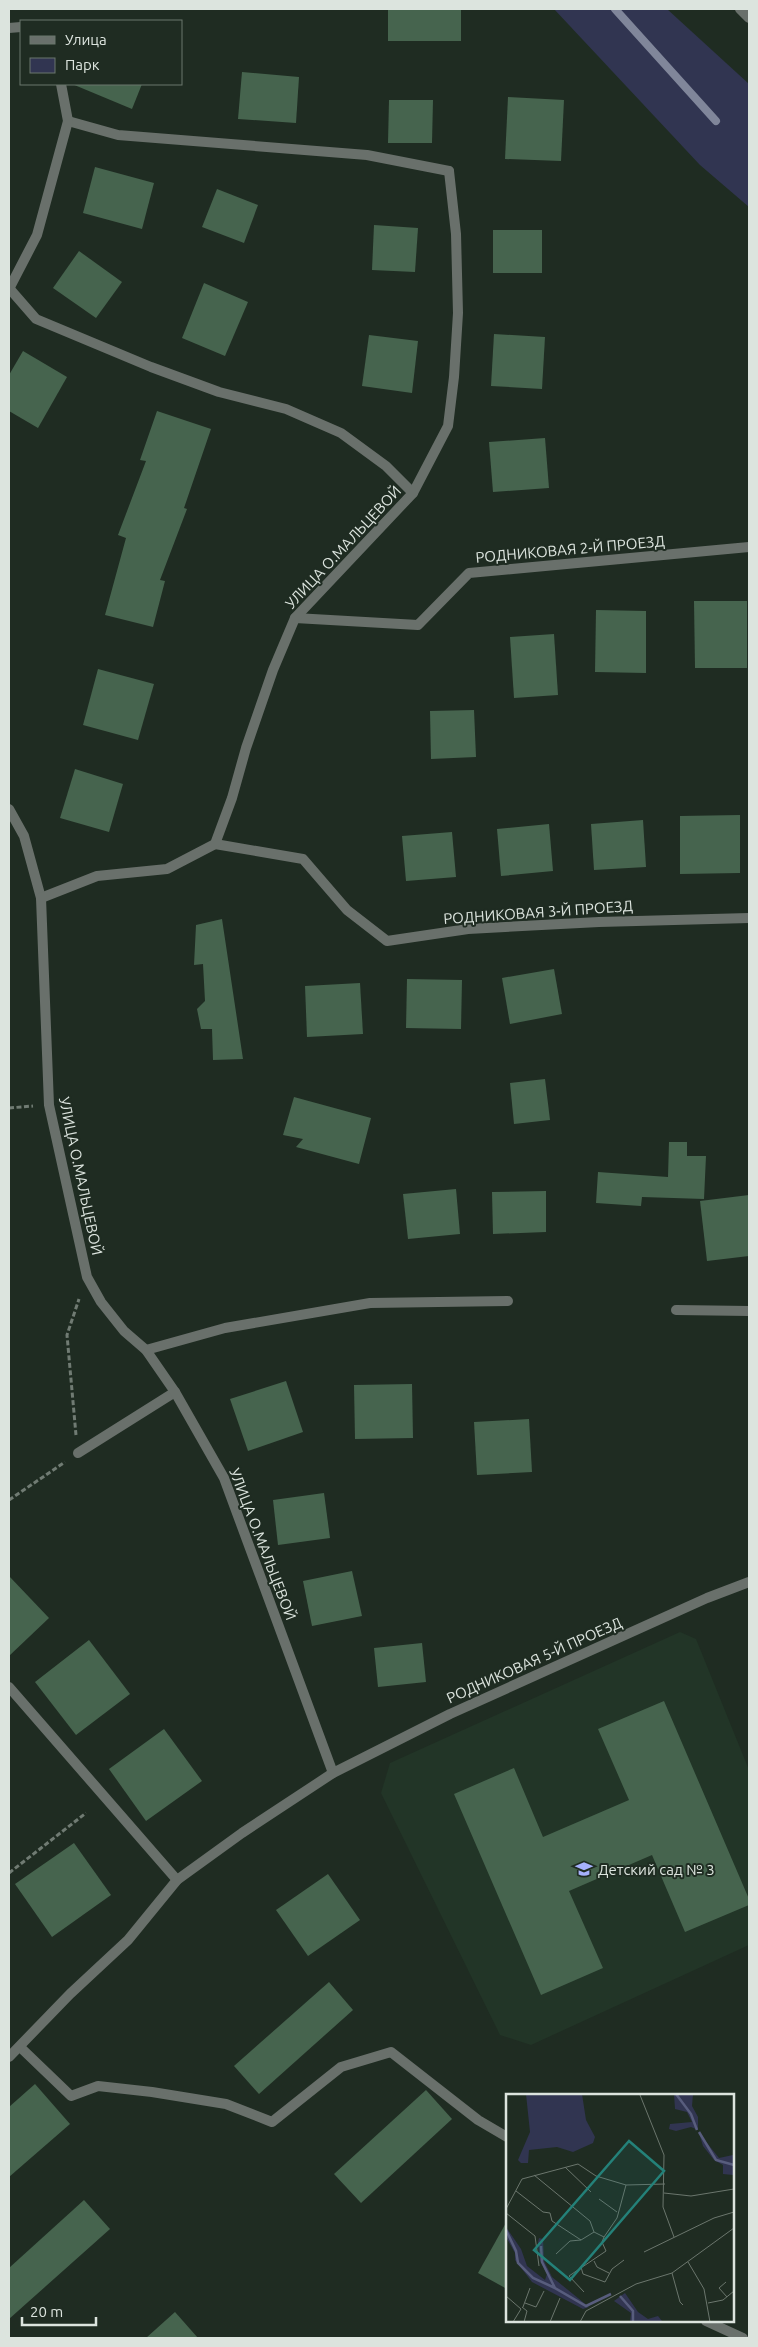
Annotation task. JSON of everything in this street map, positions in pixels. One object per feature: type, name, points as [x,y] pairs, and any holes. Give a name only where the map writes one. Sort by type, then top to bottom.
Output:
[{"type":"street","points":[[740,9],[749,18]]},
{"type":"street","points":[[61,85],[68,121],[37,235],[9,288],[36,319],[151,367],[219,392],[286,409],[341,433],[386,466],[413,493]]},
{"type":"street","name":"УЛИЦА О.МАЛЬЦЕВОЙ","points":[[68,121],[118,135],[367,156],[449,170],[456,234],[458,313],[454,377],[448,426],[413,493],[295,618],[273,670],[246,748],[232,798],[215,844]]},
{"type":"street","name":"РОДНИКОВАЯ 2-Й ПРОЕЗД","points":[[295,618],[418,625],[469,573],[749,547]]},
{"type":"street","name":"УЛИЦА О.МАЛЬЦЕВОЙ","points":[[9,809],[24,836],[41,898],[49,1105],[87,1277],[101,1302],[118,1323],[146,1350],[175,1392],[224,1478],[333,1773]]},
{"type":"street","points":[[41,898],[97,876],[167,870],[215,844]]},
{"type":"street","name":"РОДНИКОВАЯ 3-Й ПРОЕЗД","points":[[215,844],[303,859],[347,910],[387,941],[468,929],[599,922],[749,918]]},
{"type":"street","points":[[146,1350],[225,1328],[370,1303],[508,1301]]},
{"type":"street","points":[[676,1310],[749,1311]]},
{"type":"street","points":[[78,1453],[175,1392]]},
{"type":"street","name":"РОДНИКОВАЯ 5-Й ПРОЕЗД","points":[[333,1773],[450,1714],[707,1598],[749,1582]]},
{"type":"street","points":[[9,1687],[177,1880]]},
{"type":"street","points":[[9,2057],[70,1994],[128,1940],[177,1880],[242,1833],[333,1773]]},
{"type":"street","points":[[20,2047],[71,2096],[98,2086],[152,2092],[226,2104],[272,2122],[341,2067],[391,2052],[478,2120],[506,2136]]},
{"type":"street","points":[[708,2322],[743,2338]]},
{"type":"path","points":[[9,1108],[49,1105]]},
{"type":"path","points":[[9,1500],[78,1453],[66,1335],[87,1277]]},
{"type":"path","points":[[9,1873],[86,1813]]},
{"type":"shaded area","name":"Детский сад № 3","points":[[680,1632],[696,1639],[749,1770],[749,1945],[531,2045],[500,2035],[381,1793],[390,1763]]},
{"type":"green space","points":[[554,9],[667,9],[749,84],[749,207],[700,165]]},
{"type":"building","points":[[388,9],[461,9],[461,41],[388,41]]},
{"type":"building","points":[[242,72],[299,77],[296,123],[238,119]]},
{"type":"building","points":[[74,85],[142,85],[132,109]]},
{"type":"building","points":[[508,97],[564,100],[561,161],[505,159]]},
{"type":"building","points":[[389,100],[433,100],[432,143],[388,143]]},
{"type":"building","points":[[95,167],[154,183],[142,229],[83,213]]},
{"type":"building","points":[[217,189],[258,205],[244,243],[202,227]]},
{"type":"building","points":[[374,225],[418,228],[415,272],[372,270]]},
{"type":"building","points":[[493,230],[542,230],[542,273],[493,273]]},
{"type":"building","points":[[79,251],[122,282],[96,318],[53,288]]},
{"type":"building","points":[[204,283],[248,302],[225,356],[182,338]]},
{"type":"building","points":[[494,334],[545,337],[542,389],[491,386]]},
{"type":"building","points":[[369,335],[418,341],[412,393],[362,386]]},
{"type":"building","points":[[23,351],[67,377],[38,428],[9,411],[9,375]]},
{"type":"building","points":[[157,411],[211,429],[184,508],[187,509],[160,580],[165,581],[153,627],[105,615],[126,538],[118,535],[146,461],[140,460]]},
{"type":"building","points":[[545,438],[549,488],[493,492],[489,442]]},
{"type":"building","points":[[694,601],[747,601],[747,668],[695,668]]},
{"type":"building","points":[[596,610],[646,611],[646,673],[595,672]]},
{"type":"building","points":[[554,634],[558,695],[514,698],[510,637]]},
{"type":"building","points":[[98,669],[154,684],[138,740],[83,725]]},
{"type":"building","points":[[474,710],[476,757],[431,759],[430,711]]},
{"type":"building","points":[[75,769],[123,784],[109,832],[60,818]]},
{"type":"building","points":[[740,815],[740,873],[680,874],[680,816]]},
{"type":"building","points":[[643,820],[646,867],[594,870],[591,824]]},
{"type":"building","points":[[549,824],[553,871],[501,876],[497,829]]},
{"type":"building","points":[[452,832],[456,877],[406,881],[402,836]]},
{"type":"building","points":[[222,919],[243,1059],[213,1060],[212,1029],[201,1029],[197,1009],[205,1001],[203,964],[194,965],[196,925]]},
{"type":"building","points":[[554,969],[562,1014],[510,1024],[502,978]]},
{"type":"building","points":[[407,979],[462,980],[461,1029],[406,1028]]},
{"type":"building","points":[[360,983],[363,1034],[307,1037],[305,986]]},
{"type":"building","points":[[545,1079],[550,1120],[514,1124],[510,1083]]},
{"type":"building","points":[[294,1097],[371,1118],[359,1164],[296,1147],[303,1139],[283,1135]]},
{"type":"building","points":[[669,1142],[687,1142],[687,1156],[706,1156],[704,1199],[642,1197],[641,1206],[596,1203],[598,1172],[668,1177]]},
{"type":"building","points":[[456,1189],[460,1234],[408,1239],[403,1194]]},
{"type":"building","points":[[546,1191],[546,1232],[493,1234],[492,1192]]},
{"type":"building","points":[[749,1195],[749,1256],[707,1261],[700,1201]]},
{"type":"building","points":[[286,1381],[303,1432],[248,1451],[230,1399]]},
{"type":"building","points":[[412,1384],[413,1438],[355,1439],[354,1385]]},
{"type":"building","points":[[529,1419],[532,1472],[477,1475],[474,1422]]},
{"type":"building","points":[[324,1493],[330,1538],[278,1545],[273,1500]]},
{"type":"building","points":[[352,1571],[362,1616],[312,1626],[303,1581]]},
{"type":"building","points":[[9,1576],[49,1618],[9,1656]]},
{"type":"building","points":[[89,1640],[130,1694],[76,1735],[35,1682]]},
{"type":"building","points":[[422,1643],[426,1682],[378,1687],[374,1648]]},
{"type":"building","points":[[664,1701],[749,1899],[749,1905],[685,1932],[652,1855],[569,1891],[603,1968],[541,1995],[454,1794],[514,1768],[543,1837],[629,1800],[598,1729]]},
{"type":"building","points":[[164,1729],[202,1781],[146,1821],[109,1769]]},
{"type":"building","points":[[74,1843],[111,1895],[52,1937],[15,1884]]},
{"type":"building","points":[[328,1874],[360,1920],[308,1956],[276,1910]]},
{"type":"building","points":[[329,1982],[353,2010],[259,2094],[234,2066]]},
{"type":"building","points":[[35,2084],[70,2124],[9,2177],[9,2107]]},
{"type":"building","points":[[426,2090],[452,2119],[361,2203],[334,2174]]},
{"type":"building","points":[[84,2200],[110,2229],[9,2319],[9,2268]]},
{"type":"building","points":[[506,2223],[506,2288],[478,2273]]},
{"type":"building","points":[[175,2312],[198,2338],[146,2338]]},
{"type":"waterway","points":[[615,9],[716,121]]},
{"type":"place","name":"Детский сад № 3","points":[[584,1869]]}]
